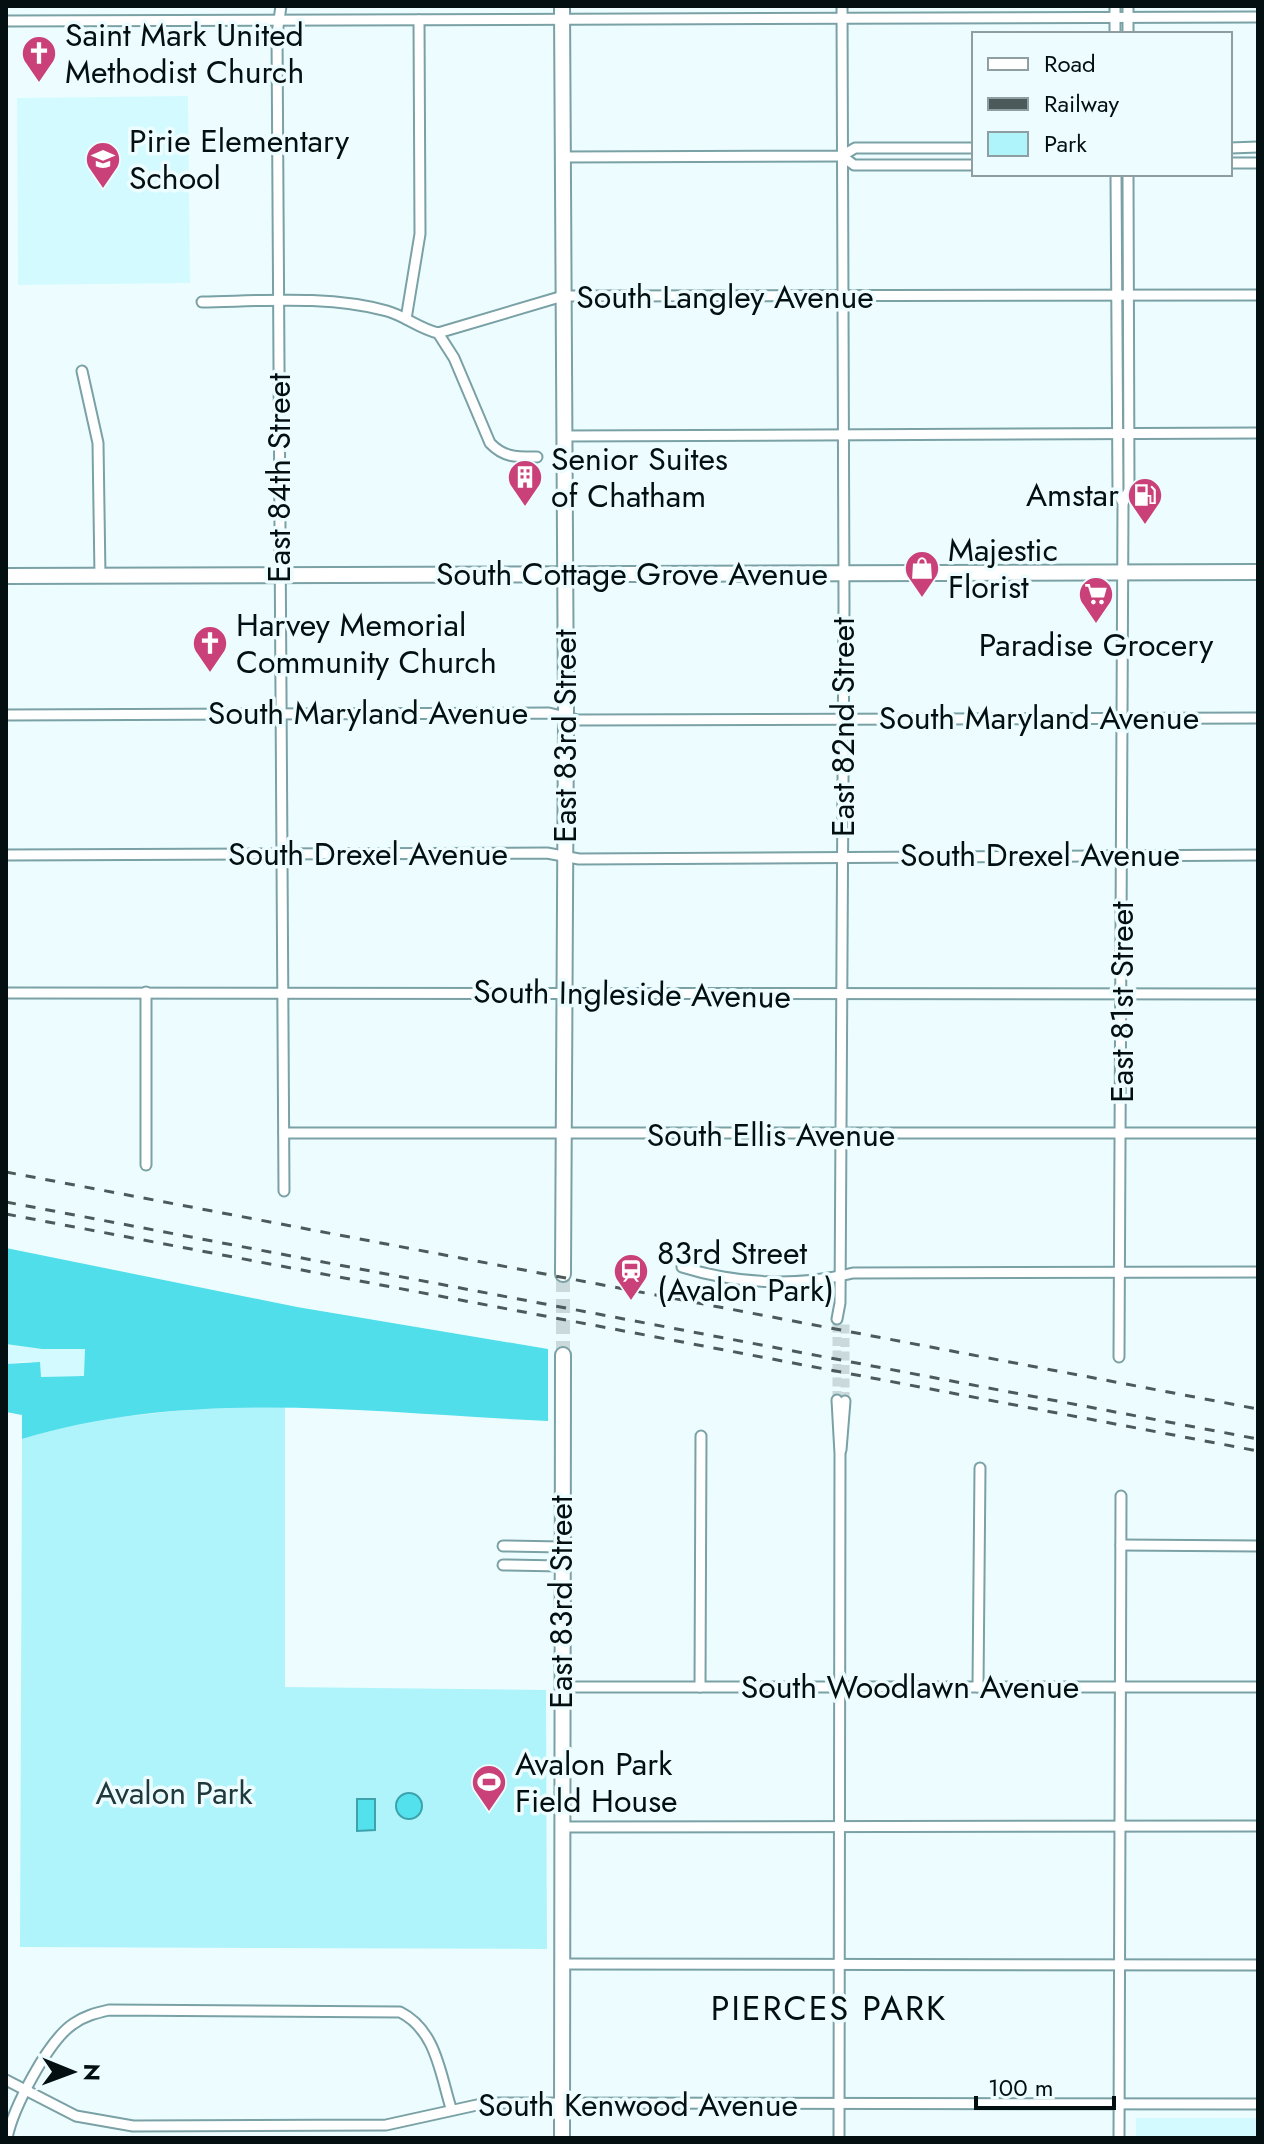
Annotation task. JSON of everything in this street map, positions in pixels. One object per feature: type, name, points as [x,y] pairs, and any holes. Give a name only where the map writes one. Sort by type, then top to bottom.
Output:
[{"type":"street","name":"East 84th Street","points":[[281,6],[277,34],[284,1191]]},
{"type":"street","name":"East 82nd Street","points":[[841,1320],[842,6]]},
{"type":"street","points":[[1115,6],[1115,32]]},
{"type":"street","points":[[1128,6],[1128,32]]},
{"type":"street","points":[[6,21],[419,20],[562,13],[842,19],[1258,17]]},
{"type":"street","name":"East 83rd Street","points":[[562,13],[566,717],[563,1274]]},
{"type":"street","points":[[406,319],[420,234],[419,20]]},
{"type":"street","points":[[1232,148],[1258,147]]},
{"type":"street","points":[[563,157],[842,156],[855,148],[972,148]]},
{"type":"street","points":[[842,156],[854,165],[972,165]]},
{"type":"street","points":[[1232,163],[1258,163]]},
{"type":"street","name":"East 81st Street","points":[[1116,176],[1116,295],[1123,433]]},
{"type":"street","name":"East 81st Street","points":[[1119,1357],[1123,503],[1118,493],[1129,295],[1128,176]]},
{"type":"street","name":"South Langley Avenue","points":[[438,333],[563,296],[1258,295]]},
{"type":"street","points":[[202,302],[278,301],[362,306],[390,311],[438,333],[454,358],[490,443],[499,453],[511,457],[537,457]]},
{"type":"street","points":[[82,371],[98,443],[100,576]]},
{"type":"street","points":[[564,436],[1258,433]]},
{"type":"street","name":"South Cottage Grove Avenue","points":[[6,576],[1258,572]]},
{"type":"street","name":"South Maryland Avenue","points":[[6,715],[549,713],[578,720],[1258,718]]},
{"type":"street","name":"South Drexel Avenue","points":[[6,855],[1258,855]]},
{"type":"street","name":"South Ingleside Avenue","points":[[6,993],[548,991],[564,994],[842,996],[1258,994]]},
{"type":"street","points":[[146,992],[146,1165]]},
{"type":"street","name":"South Ellis Avenue","points":[[284,1133],[1258,1133]]},
{"type":"street","points":[[682,1267],[717,1278],[742,1280],[827,1280],[853,1273],[1258,1272]]},
{"type":"street","name":"East 83rd Street","points":[[562,2138],[563,1355]]},
{"type":"street","points":[[839,2138],[840,1454],[845,1438],[841,1400]]},
{"type":"street","points":[[700,1687],[701,1436]]},
{"type":"street","points":[[978,1687],[980,1468]]},
{"type":"street","points":[[1119,2138],[1121,1496]]},
{"type":"street","points":[[1121,1545],[1258,1546]]},
{"type":"street","points":[[503,1546],[561,1547]]},
{"type":"street","points":[[503,1565],[561,1566]]},
{"type":"street","name":"South Woodlawn Avenue","points":[[561,1687],[1258,1687]]},
{"type":"street","points":[[562,1827],[1258,1826]]},
{"type":"street","points":[[562,1964],[1258,1965]]},
{"type":"street","points":[[7,2138],[10,2123],[60,2035],[96,2013],[389,2010],[412,2018],[429,2038],[451,2108]]},
{"type":"street","name":"South Kenwood Avenue","points":[[6,2080],[76,2116],[133,2126],[386,2125],[451,2108],[486,2103],[1258,2104]]},
{"type":"shaded area","name":"Pirie Elementary School","points":[[188,96],[190,283],[18,285],[17,98]]},
{"type":"shaded area","points":[[6,1248],[297,1307],[548,1349],[548,1421],[349,1409],[217,1408],[151,1413],[86,1423],[22,1439],[22,1415],[6,1412],[6,1364],[40,1362],[41,1377],[84,1376],[85,1349],[42,1349],[6,1344]]},
{"type":"shaded area","points":[[6,1344],[42,1349],[85,1348],[85,1376],[40,1377],[31,1361],[6,1364]]},
{"type":"shaded area","points":[[409,1793],[418,1797],[422,1806],[418,1815],[409,1819],[400,1815],[396,1806],[400,1797]]},
{"type":"shaded area","points":[[357,1799],[375,1799],[375,1830],[357,1831]]},
{"type":"shaded area","points":[[1136,2118],[1258,2118],[1258,2138],[1136,2138]]},
{"type":"green space","name":"Avalon Park","points":[[227,1405],[285,1407],[285,1687],[546,1690],[547,1949],[20,1947],[22,1439],[77,1422]]},
{"type":"tunnel","points":[[563,1274],[563,1355]]},
{"type":"tunnel","points":[[837,1319],[837,1400]]},
{"type":"tunnel","points":[[845,1320],[845,1401]]},
{"type":"railway","points":[[6,1172],[1258,1409]]},
{"type":"railway","points":[[6,1202],[1258,1439]]},
{"type":"railway","points":[[6,1214],[1258,1451]]},
{"type":"place","name":"Saint Mark United Methodist Church","points":[[39,84]]},
{"type":"place","name":"Pirie Elementary School","points":[[103,190]]},
{"type":"place","name":"Senior Suites of Chatham","points":[[525,508]]},
{"type":"place","name":"Amstar","points":[[1145,526]]},
{"type":"place","name":"Majestic Florist","points":[[922,599]]},
{"type":"place","name":"Paradise Grocery","points":[[1096,625]]},
{"type":"place","name":"Harvey Memorial Community Church","points":[[210,674]]},
{"type":"place","name":"83rd Street (Avalon Park)","points":[[631,1302]]},
{"type":"place","name":"Avalon Park Field House","points":[[489,1813]]},
{"type":"district","name":"PIERCES PARK","points":[[829,2008]]}]
